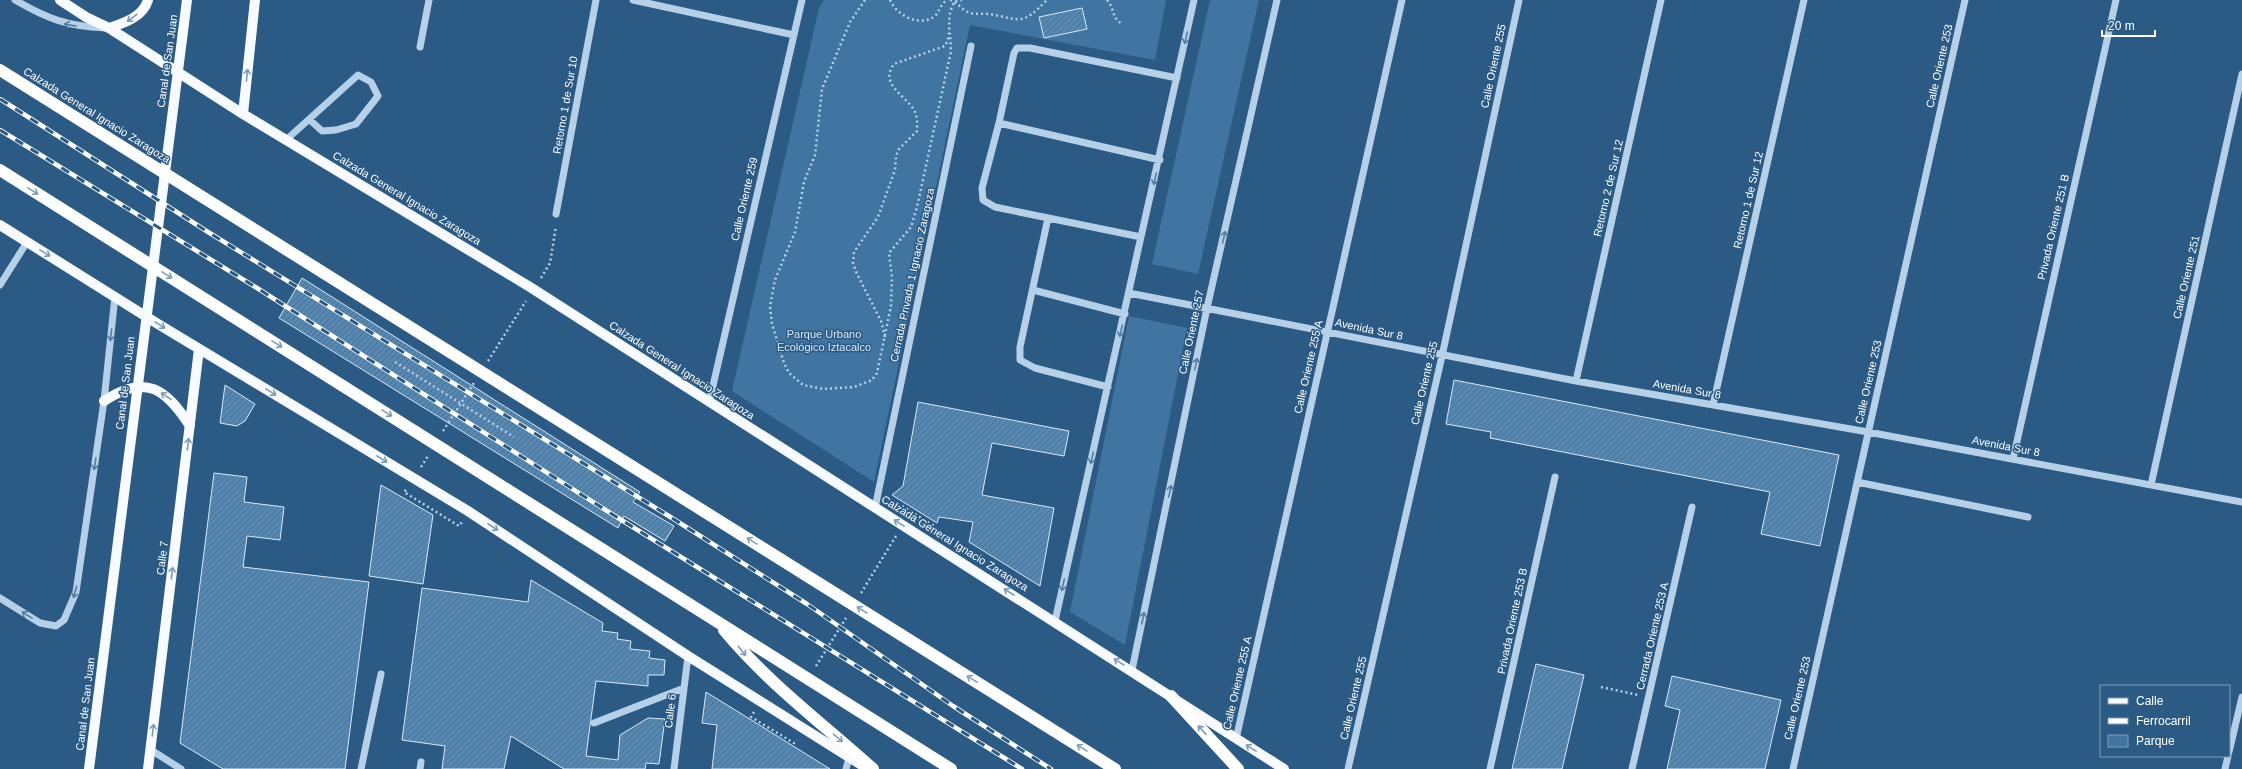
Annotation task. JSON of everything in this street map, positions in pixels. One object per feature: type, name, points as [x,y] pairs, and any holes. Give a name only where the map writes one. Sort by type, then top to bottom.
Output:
[{"type":"highway","name":"Calzada General Ignacio Zaragoza","points":[[0,70],[1115,769]]},
{"type":"highway","points":[[0,170],[951,769]]},
{"type":"highway","points":[[717,621],[749,659],[789,697],[873,769]]},
{"type":"highway","points":[[1171,696],[1238,769]]},
{"type":"main road","name":"Calzada General Ignacio Zaragoza","points":[[60,0],[86,17],[109,28],[243,114],[530,287],[709,403],[1132,670],[1284,769]]},
{"type":"main road","points":[[109,28],[128,22],[147,6],[148,0]]},
{"type":"main road","name":"Canal de San Juan","points":[[89,769],[187,0]]},
{"type":"main road","points":[[243,114],[255,0]]},
{"type":"main road","points":[[0,226],[199,349],[468,511],[688,656],[868,769]]},
{"type":"main road","name":"Calle 7","points":[[148,769],[199,349]]},
{"type":"main road","points":[[104,401],[117,392],[130,388],[144,387],[157,390],[169,397],[190,426]]},
{"type":"street","points":[[15,0],[60,23],[80,27],[109,28]]},
{"type":"street","points":[[420,48],[429,0]]},
{"type":"street","name":"Retorno 1 de Sur 10","points":[[556,214],[596,0]]},
{"type":"street","points":[[633,0],[794,34]]},
{"type":"street","name":"Calle Oriente 259","points":[[709,403],[802,0]]},
{"type":"street","points":[[1055,621],[1125,314],[1141,237],[1160,160],[1194,0]]},
{"type":"street","name":"Calle Oriente 257","points":[[1132,670],[1207,308],[1277,0]]},
{"type":"street","name":"Calle Oriente 255 A","points":[[1236,739],[1402,0]]},
{"type":"street","name":"Calle Oriente 255","points":[[1348,769],[1442,356],[1519,0]]},
{"type":"street","name":"Retorno 2 de Sur 12","points":[[1576,381],[1661,0]]},
{"type":"street","name":"Retorno 1 de Sur 12","points":[[1713,405],[1804,0]]},
{"type":"street","name":"Calle Oriente 253","points":[[1793,769],[1965,0]]},
{"type":"street","name":"Privada Oriente 251 B","points":[[2013,459],[2116,0]]},
{"type":"street","name":"Cerrada Privada 1 Ignacio Zaragoza","points":[[875,508],[971,46]]},
{"type":"street","points":[[1141,237],[996,207],[983,200],[982,188],[999,123],[1014,53],[1017,48],[1030,48],[1178,78]]},
{"type":"street","name":"Calle Oriente 251","points":[[2151,485],[2242,74]]},
{"type":"street","points":[[286,140],[310,120],[358,75],[371,82],[378,96],[356,124],[336,130],[322,131],[310,120]]},
{"type":"street","points":[[999,123],[1160,160]]},
{"type":"street","points":[[1048,218],[1020,346],[1020,360],[1035,368],[1108,387]]},
{"type":"street","points":[[0,285],[27,242]]},
{"type":"street","points":[[1033,290],[1125,314]]},
{"type":"street","name":"Avenida Sur 8","points":[[1129,293],[1442,356],[1868,432],[2242,502]]},
{"type":"street","points":[[0,598],[40,623],[56,626],[64,620],[76,592],[104,401],[115,296]]},
{"type":"street","name":"Privada Oriente 253 B","points":[[1490,769],[1555,477]]},
{"type":"street","points":[[1857,482],[2028,517]]},
{"type":"street","name":"Cerrada Oriente 253 A","points":[[1632,769],[1692,507]]},
{"type":"street","name":"Calle 6","points":[[674,769],[688,656]]},
{"type":"street","points":[[361,769],[382,674]]},
{"type":"street","points":[[594,723],[684,688]]},
{"type":"street","points":[[2230,748],[2242,697]]},
{"type":"street","points":[[151,750],[181,769]]},
{"type":"street","points":[[2225,769],[2228,757]]},
{"type":"street","points":[[846,769],[849,758]]},
{"type":"path","points":[[865,0],[850,22],[822,89],[815,155],[804,182],[795,232],[775,280],[770,306],[772,324],[784,363],[789,373],[803,385],[823,388],[854,387],[865,384],[872,380],[877,373],[890,312],[892,288],[889,253],[911,227],[917,207],[952,51],[948,17],[955,1]]},
{"type":"path","points":[[890,0],[896,9],[904,16],[917,20],[929,20],[935,16],[943,3],[949,0],[962,0]]},
{"type":"path","points":[[955,1],[969,12],[987,14],[1015,21],[1024,20],[1047,0]]},
{"type":"path","points":[[1107,0],[1113,16],[1118,22],[1123,24]]},
{"type":"path","points":[[885,339],[881,321],[853,263],[854,252],[878,218],[894,170],[899,148],[917,131],[917,119],[914,111],[892,87],[889,73],[894,64],[939,50],[945,46],[950,33]]},
{"type":"path","points":[[550,263],[556,234]]},
{"type":"path","points":[[395,362],[514,437]]},
{"type":"path","points":[[404,492],[443,517]]},
{"type":"path","points":[[912,512],[934,526]]},
{"type":"path","points":[[858,599],[899,532]]},
{"type":"path","points":[[812,673],[850,612]]},
{"type":"path","points":[[1601,687],[1648,698]]},
{"type":"path","points":[[751,716],[794,743]]},
{"type":"green space","name":"Parque Urbano Ecológico Iztacalco","points":[[824,0],[1166,0],[1155,60],[970,25],[874,482],[732,391],[819,8]]},
{"type":"green space","points":[[1210,0],[1259,0],[1198,274],[1152,264]]},
{"type":"green space","points":[[1129,316],[1187,328],[1125,645],[1070,612]]},
{"type":"building","points":[[1082,8],[1087,29],[1044,38],[1039,17]]},
{"type":"building","points":[[302,278],[640,492],[633,502],[674,526],[665,541],[624,516],[618,528],[279,318]]},
{"type":"building","points":[[1454,380],[1839,455],[1820,546],[1761,534],[1770,492],[1490,438],[1491,432],[1446,424]]},
{"type":"building","points":[[225,385],[255,404],[245,421],[237,426],[220,423]]},
{"type":"building","points":[[918,402],[1069,431],[1064,456],[992,443],[982,495],[1054,508],[1040,586],[969,542],[973,522],[939,517],[937,523],[892,495],[903,486]]},
{"type":"building","points":[[214,473],[247,477],[244,502],[284,507],[280,540],[247,536],[243,567],[369,582],[345,769],[223,769],[180,743]]},
{"type":"building","points":[[381,485],[433,515],[423,584],[369,576]]},
{"type":"building","points":[[531,580],[603,623],[602,631],[618,633],[617,639],[631,641],[630,649],[650,651],[649,658],[665,660],[664,675],[648,675],[648,686],[596,681],[586,756],[618,760],[620,735],[648,718],[665,719],[659,764],[646,763],[645,769],[564,769],[511,736],[504,769],[442,769],[445,746],[402,740],[422,588],[528,602]]},
{"type":"building","points":[[1536,664],[1584,675],[1562,769],[1512,769]]},
{"type":"building","points":[[1672,676],[1781,700],[1765,769],[1667,769],[1680,710],[1665,706]]},
{"type":"building","points":[[706,692],[830,769],[712,769],[717,725],[702,723]]},
{"type":"railway","points":[[0,99],[208,232],[672,518],[807,604],[953,706],[1051,769]]},
{"type":"railway","points":[[0,130],[257,288],[615,516],[1022,769]]}]
